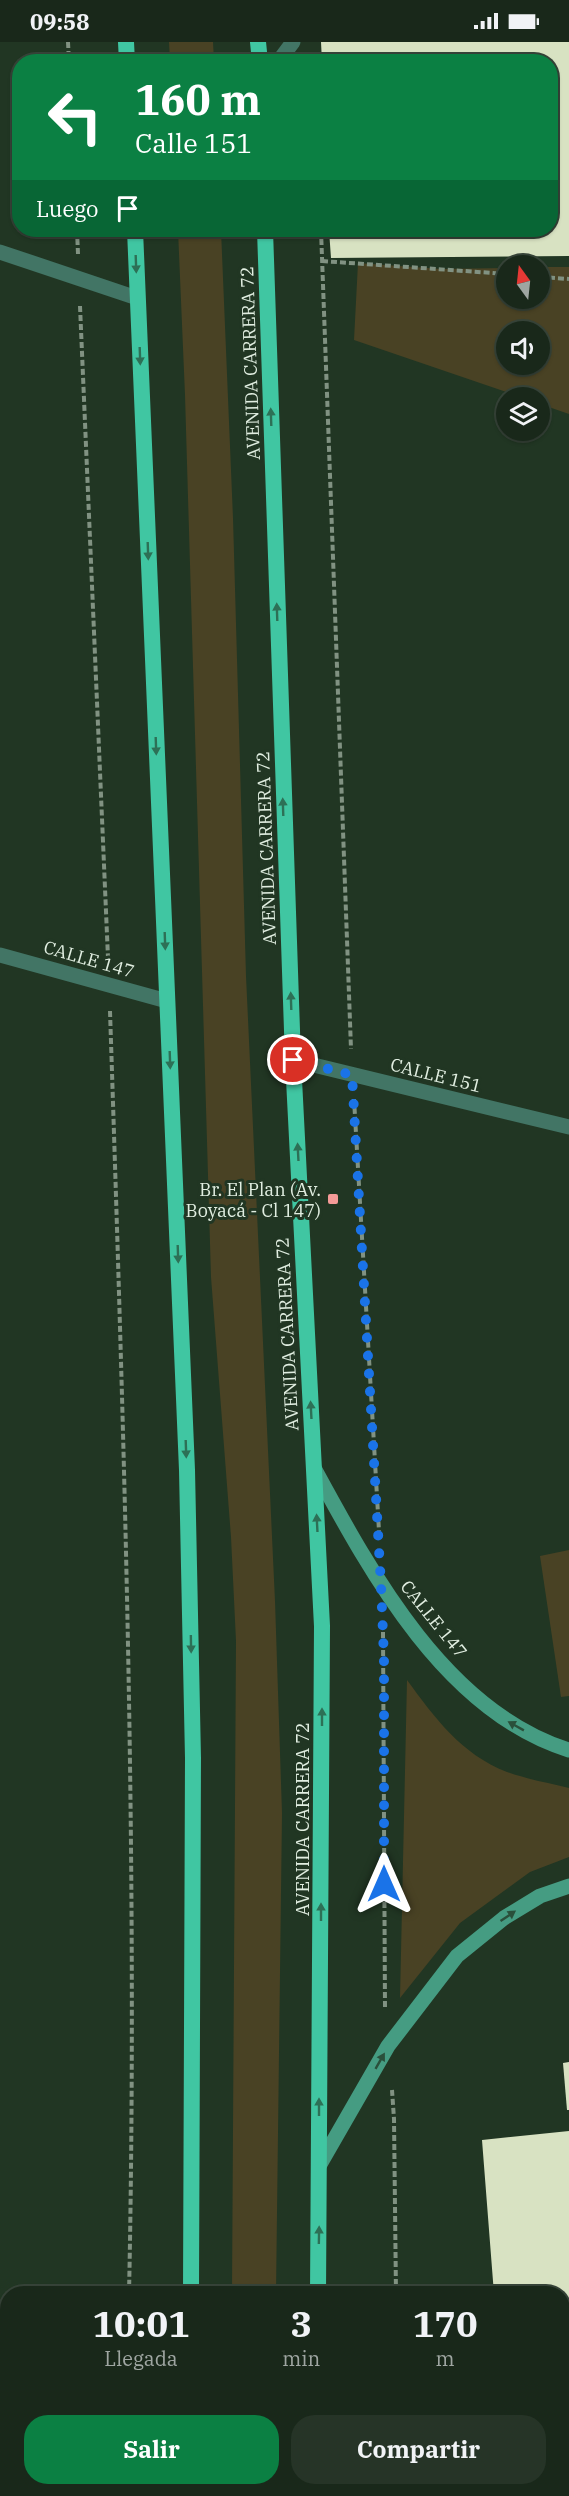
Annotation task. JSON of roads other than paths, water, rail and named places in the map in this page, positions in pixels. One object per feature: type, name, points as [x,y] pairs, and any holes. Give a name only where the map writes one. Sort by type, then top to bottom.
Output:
[{"type":"highway","points":[[135,237],[187,1470],[193,1758],[191,2286]]},
{"type":"highway","name":"AVENIDA CARRERA 72","points":[[265,237],[293,1060],[322,1626],[318,2286]]},
{"type":"main road","name":"CALLE 147","points":[[314,1468],[381,1585],[427,1646],[484,1703],[514,1725],[569,1750]]},
{"type":"main road","points":[[319,2166],[388,2046],[457,1956],[504,1918],[540,1896],[569,1886]]},
{"type":"street","points":[[0,252],[137,298]]},
{"type":"street","name":"CALLE 147","points":[[0,955],[167,1001]]},
{"type":"street","name":"CALLE 151","points":[[293,1060],[569,1127]]},
{"type":"place","name":"Br. El Plan (Av. Boyacá - Cl 147)","points":[[333,1199]]}]
